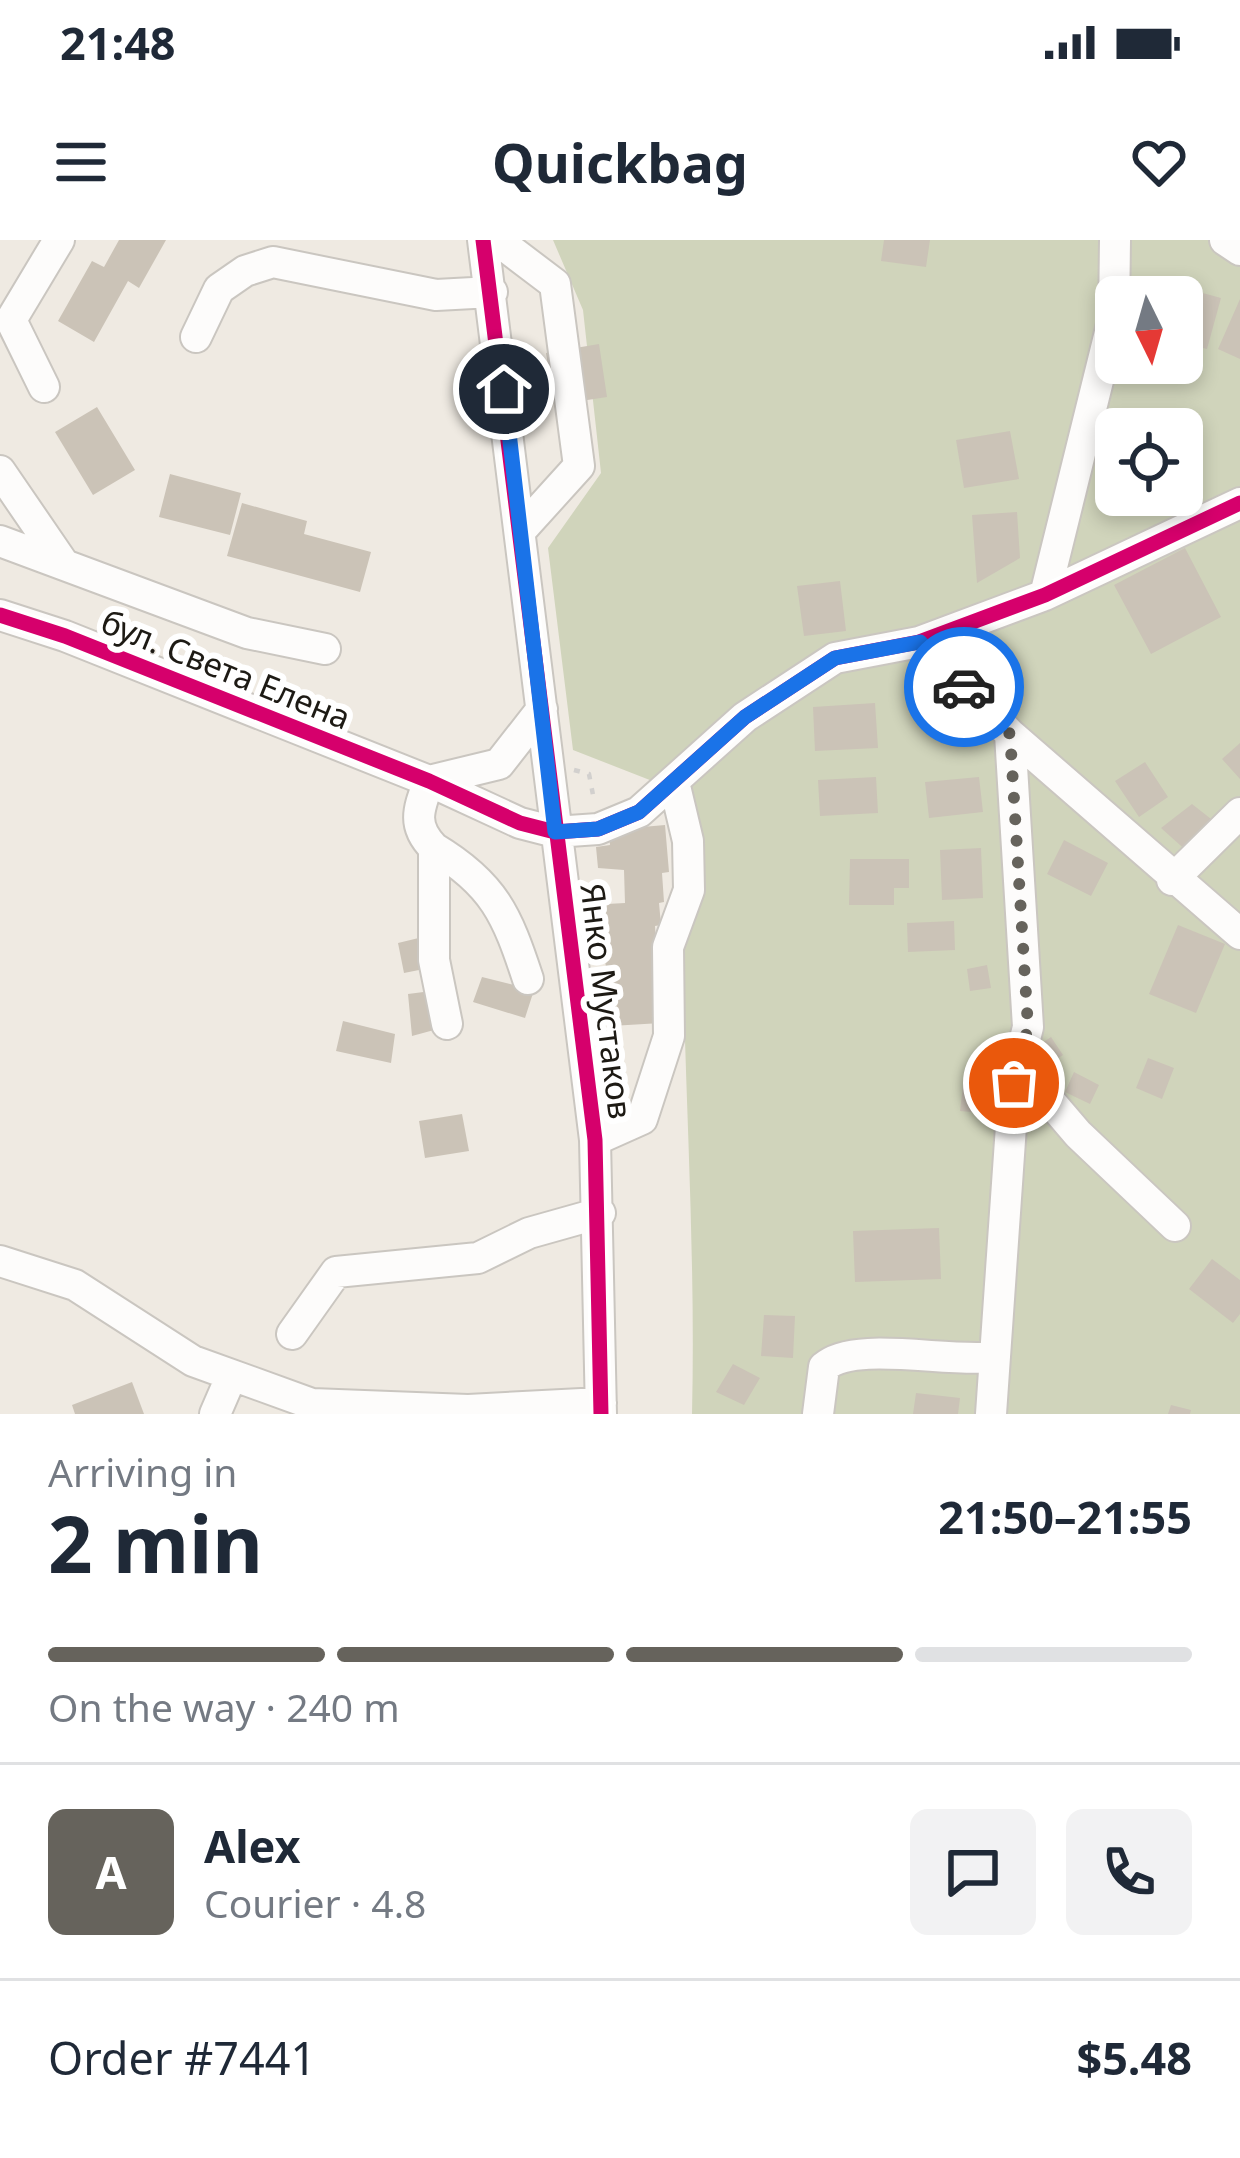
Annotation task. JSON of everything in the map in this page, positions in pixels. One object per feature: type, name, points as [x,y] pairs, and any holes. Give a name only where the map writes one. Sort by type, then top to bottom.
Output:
[{"type":"street","points":[[44,387],[11,320],[59,240]]},
{"type":"street","name":"Янко Мустаков","points":[[483,240],[595,1140],[601,1408]]},
{"type":"street","points":[[497,240],[555,284],[579,466],[522,529]]},
{"type":"street","points":[[1045,595],[1114,316],[1115,240]]},
{"type":"street","points":[[1225,240],[1240,250]]},
{"type":"street","points":[[196,338],[219,289],[245,271],[273,262],[436,295],[492,292]]},
{"type":"street","points":[[0,471],[63,562]]},
{"type":"street","points":[[555,832],[598,829],[639,812],[745,717],[835,658],[920,642],[1045,595],[1240,503]]},
{"type":"street","points":[[0,541],[247,633],[326,649]]},
{"type":"street","name":"бул. Света Елена","points":[[0,615],[429,781],[520,824],[555,832]]},
{"type":"street","points":[[920,642],[1010,734],[1172,880],[1234,924]]},
{"type":"street","points":[[527,979],[508,916],[465,866],[422,836],[416,814],[429,781],[499,764],[542,709]]},
{"type":"street","points":[[991,1414],[1018,1065],[1028,1027],[1010,734]]},
{"type":"street","points":[[595,1140],[642,1119],[669,1036],[668,946],[689,890],[688,841],[674,782]]},
{"type":"street","points":[[1172,880],[1240,813]]},
{"type":"street","points":[[434,848],[434,960],[447,1024]]},
{"type":"street","points":[[1018,1065],[1078,1134],[1175,1226]]},
{"type":"street","points":[[292,1334],[336,1272],[478,1258],[529,1233],[600,1213]]},
{"type":"street","points":[[0,1261],[75,1285],[193,1361],[312,1404],[468,1412],[601,1408]]},
{"type":"street","points":[[818,1414],[824,1367],[838,1354],[956,1362],[995,1357]]},
{"type":"street","points":[[215,1414],[231,1377]]},
{"type":"path","points":[[550,773],[590,773],[598,829]]},
{"type":"green space","points":[[553,240],[1240,240],[1240,1414],[692,1414],[683,793],[573,750],[548,548],[601,473],[583,310]]},
{"type":"building","points":[[119,240],[166,240],[139,288],[128,281],[94,342],[58,321],[92,261],[104,267]]},
{"type":"building","points":[[884,240],[930,240],[926,267],[881,261]]},
{"type":"building","points":[[1203,293],[1221,298],[1207,349],[1203,348]]},
{"type":"building","points":[[1240,299],[1240,359],[1218,349]]},
{"type":"building","points":[[599,344],[607,397],[555,405],[546,353]]},
{"type":"building","points":[[97,407],[135,470],[93,495],[55,432]]},
{"type":"building","points":[[1010,431],[1019,479],[964,488],[956,440]]},
{"type":"building","points":[[170,474],[241,493],[230,535],[159,517]]},
{"type":"building","points":[[242,503],[307,521],[304,534],[371,552],[360,592],[227,556]]},
{"type":"building","points":[[1017,512],[1020,558],[977,583],[972,515]]},
{"type":"building","points":[[1185,548],[1221,617],[1151,654],[1114,585]]},
{"type":"building","points":[[840,581],[846,631],[804,636],[797,586]]},
{"type":"building","points":[[875,703],[878,748],[815,751],[813,707]]},
{"type":"building","points":[[1240,743],[1240,779],[1222,759]]},
{"type":"building","points":[[1145,762],[1168,797],[1139,817],[1115,781]]},
{"type":"building","points":[[876,777],[878,813],[820,816],[818,780]]},
{"type":"building","points":[[979,777],[983,812],[929,818],[925,782]]},
{"type":"building","points":[[1192,804],[1220,826],[1190,854],[1161,828]]},
{"type":"building","points":[[665,825],[669,872],[662,873],[661,925],[655,926],[661,1023],[611,1026],[601,912],[607,904],[625,903],[624,870],[598,868],[596,847],[610,845],[609,830]]},
{"type":"building","points":[[1064,840],[1108,863],[1091,896],[1047,874]]},
{"type":"building","points":[[981,848],[983,898],[942,900],[940,850]]},
{"type":"building","points":[[850,859],[909,859],[909,888],[894,888],[894,905],[849,905]]},
{"type":"building","points":[[954,921],[955,950],[908,952],[907,923]]},
{"type":"building","points":[[1178,925],[1225,944],[1196,1013],[1149,994]]},
{"type":"building","points":[[427,936],[434,967],[404,973],[398,943]]},
{"type":"building","points":[[987,965],[991,988],[970,991],[967,969]]},
{"type":"building","points":[[482,977],[534,990],[525,1018],[473,1002]]},
{"type":"building","points":[[439,990],[445,1027],[412,1036],[408,994]]},
{"type":"building","points":[[343,1021],[395,1034],[391,1063],[336,1051]]},
{"type":"building","points":[[1051,1037],[1063,1055],[1047,1065],[1035,1048]]},
{"type":"building","points":[[1148,1058],[1174,1068],[1162,1099],[1136,1088]]},
{"type":"building","points":[[1074,1072],[1099,1085],[1090,1104],[1065,1092]]},
{"type":"building","points":[[963,1085],[986,1087],[983,1113],[960,1111]]},
{"type":"building","points":[[462,1114],[469,1151],[425,1158],[419,1121]]},
{"type":"building","points":[[939,1228],[941,1279],[855,1282],[853,1231]]},
{"type":"building","points":[[1212,1259],[1240,1280],[1240,1314],[1233,1323],[1189,1289]]},
{"type":"building","points":[[764,1315],[795,1316],[793,1358],[761,1356]]},
{"type":"building","points":[[733,1364],[760,1378],[744,1405],[716,1392]]},
{"type":"building","points":[[132,1382],[144,1414],[75,1414],[72,1405]]},
{"type":"building","points":[[916,1393],[960,1398],[958,1414],[913,1414]]},
{"type":"building","points":[[1171,1405],[1191,1410],[1190,1414],[1168,1414]]},
{"type":"cycle path","points":[[483,240],[595,1140],[601,1414]]},
{"type":"cycle path","points":[[0,615],[65,636],[429,781],[520,823],[555,832],[598,829],[639,812],[745,717],[835,658],[919,642],[1045,595],[1240,503]]},
{"type":"way so far","points":[[964,687],[1010,734],[1028,1027],[1014,1083]]},
{"type":"route","points":[[504,389],[555,832],[598,829],[639,812],[745,717],[835,658],[920,642],[964,687]]}]
